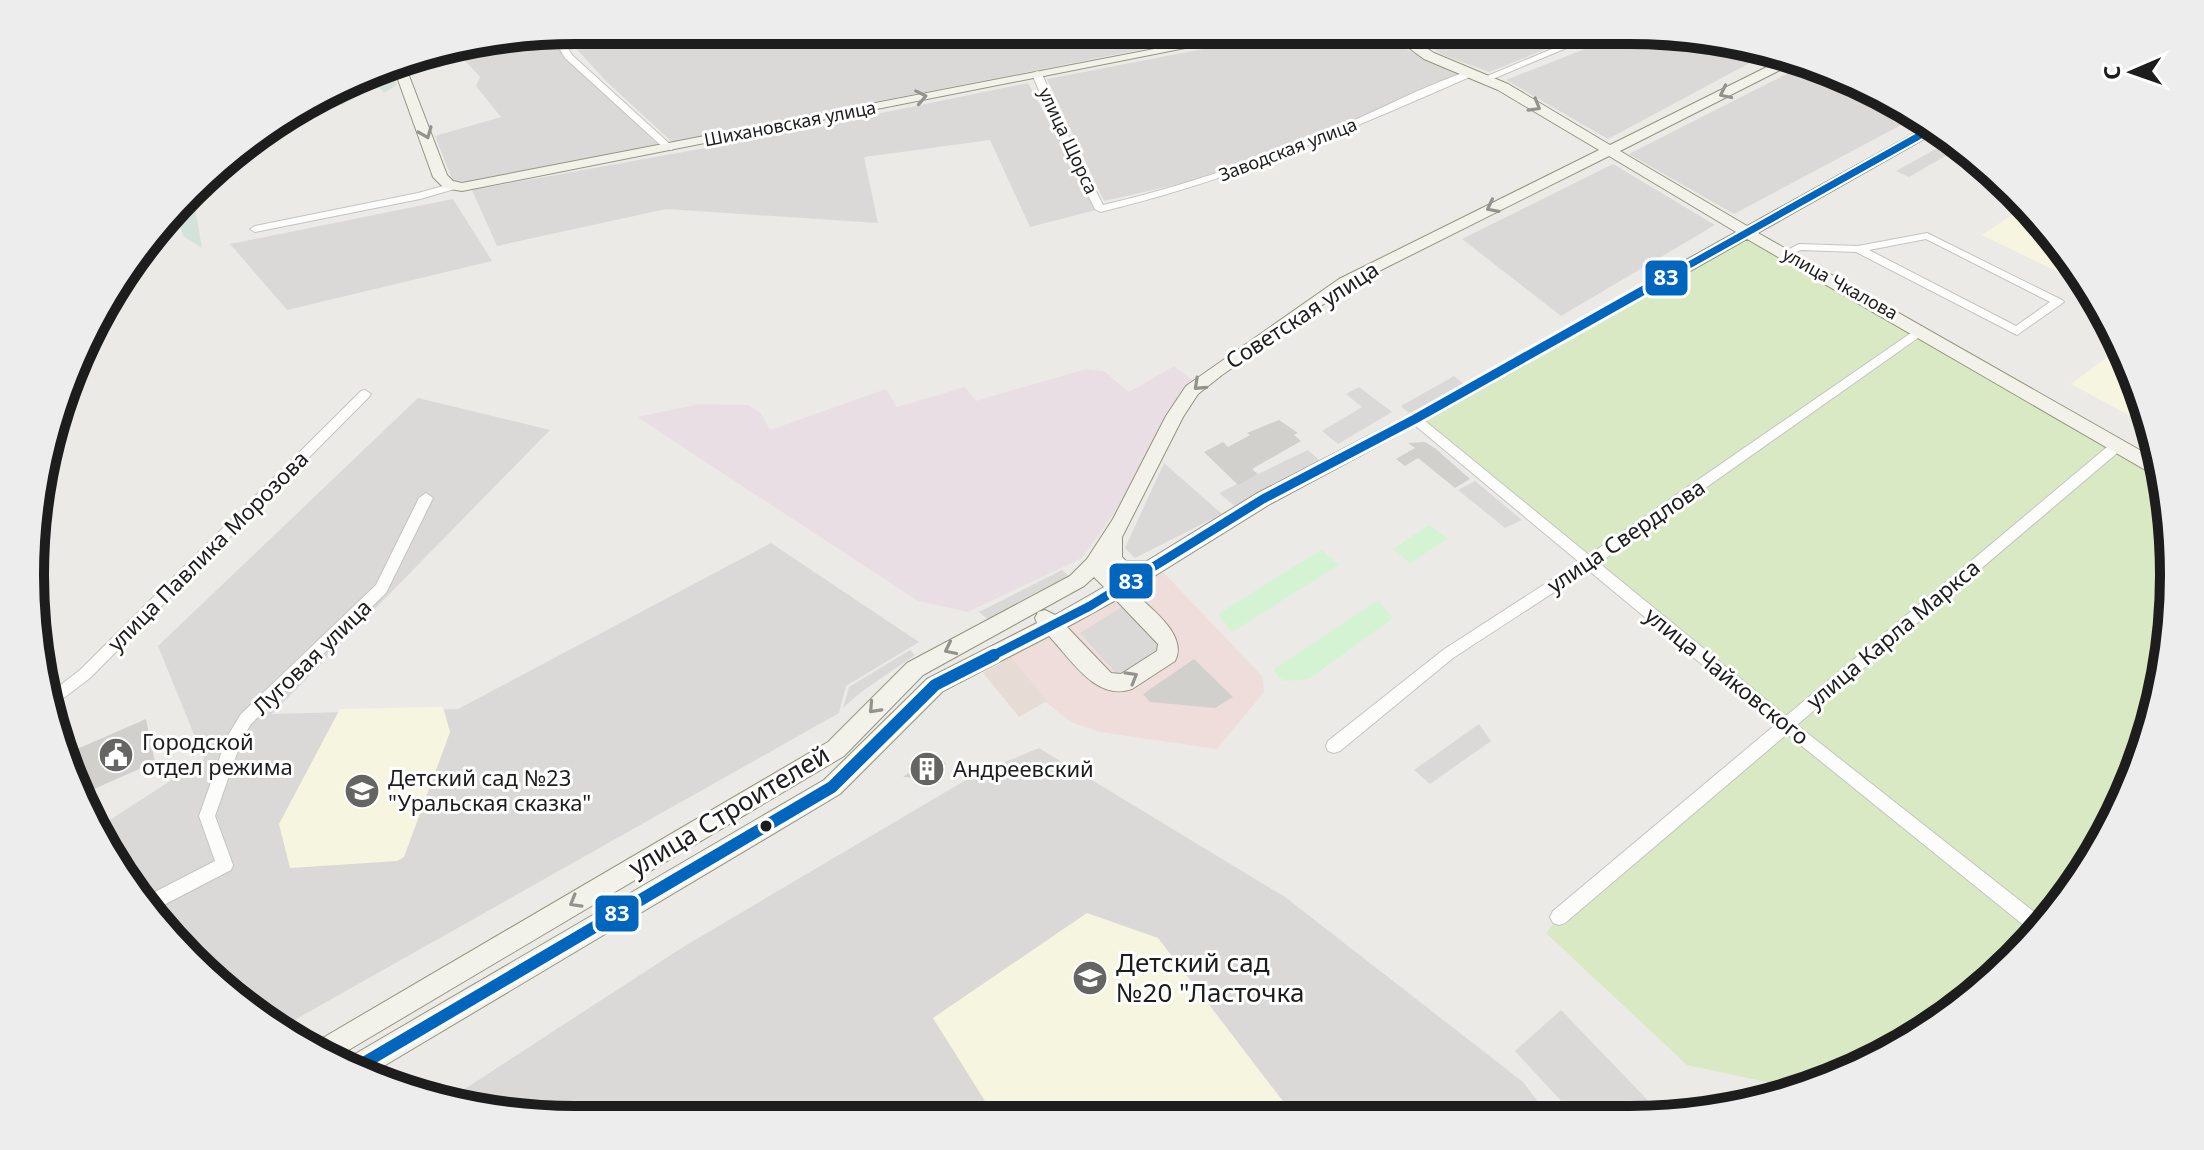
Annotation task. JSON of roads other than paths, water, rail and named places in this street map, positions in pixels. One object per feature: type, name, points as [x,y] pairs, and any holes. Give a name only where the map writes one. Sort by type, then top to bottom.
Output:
[{"type":"main road","name":"Шихановская улица","points":[[454,186],[481,185],[669,148],[1037,74],[1165,44]]},
{"type":"main road","name":"улица Чкалова","points":[[1411,44],[1429,56],[1478,76],[2148,462]]},
{"type":"main road","name":"Советская улица","points":[[987,631],[1077,581],[1094,564],[1112,537],[1175,416],[1192,390],[1216,371],[1345,282],[1779,66]]},
{"type":"main road","points":[[402,73],[435,156],[440,177],[454,186]]},
{"type":"main road","name":"улица Строителей","points":[[365,1063],[827,790],[934,687],[1053,626],[1263,499],[1415,419],[1924,133]]},
{"type":"main road","points":[[1112,537],[1112,560],[1121,568],[1150,569]]},
{"type":"main road","points":[[1035,606],[1106,682],[1124,683],[1168,655],[1168,641],[1120,587],[1094,564]]},
{"type":"main road","name":"улица Строителей","points":[[331,1046],[810,764],[844,740],[914,670],[987,631]]},
{"type":"main road","points":[[914,670],[928,676],[934,687]]},
{"type":"main road","points":[[844,740],[846,749],[862,759]]},
{"type":"main road","points":[[810,764],[822,768],[828,775],[827,790]]},
{"type":"street","points":[[561,44],[568,56],[669,148]]},
{"type":"street","name":"Заводская улица","points":[[1100,209],[1163,196],[1221,177],[1567,44]]},
{"type":"street","name":"улица Щорса","points":[[1037,74],[1066,142],[1100,209]]},
{"type":"street","points":[[255,229],[420,196],[454,186]]},
{"type":"street","points":[[1785,254],[1799,247],[1858,249],[1927,236],[2058,302],[2017,331],[1858,249]]},
{"type":"street","name":"улица Свердлова","points":[[1334,746],[1448,654],[1588,563],[1921,330]]},
{"type":"street","name":"улица Павлика Морозова","points":[[58,695],[85,674],[365,394]]},
{"type":"street","name":"улица Чайковского","points":[[1415,419],[1785,724],[2032,921]]},
{"type":"street","name":"улица Карла Маркса","points":[[1559,917],[2118,445]]},
{"type":"street","name":"Луговая улица","points":[[156,900],[225,865],[207,816],[235,737],[246,719],[381,589],[426,498]]},
{"type":"place","name":"Городской отдел режима","points":[[116,755]]},
{"type":"place","name":"Андреевский","points":[[927,769]]},
{"type":"place","name":"Детский сад №23 \"Уральская сказка\"","points":[[362,791]]},
{"type":"place","name":"Детский сад №20 \"Ласточка","points":[[1090,978]]}]
